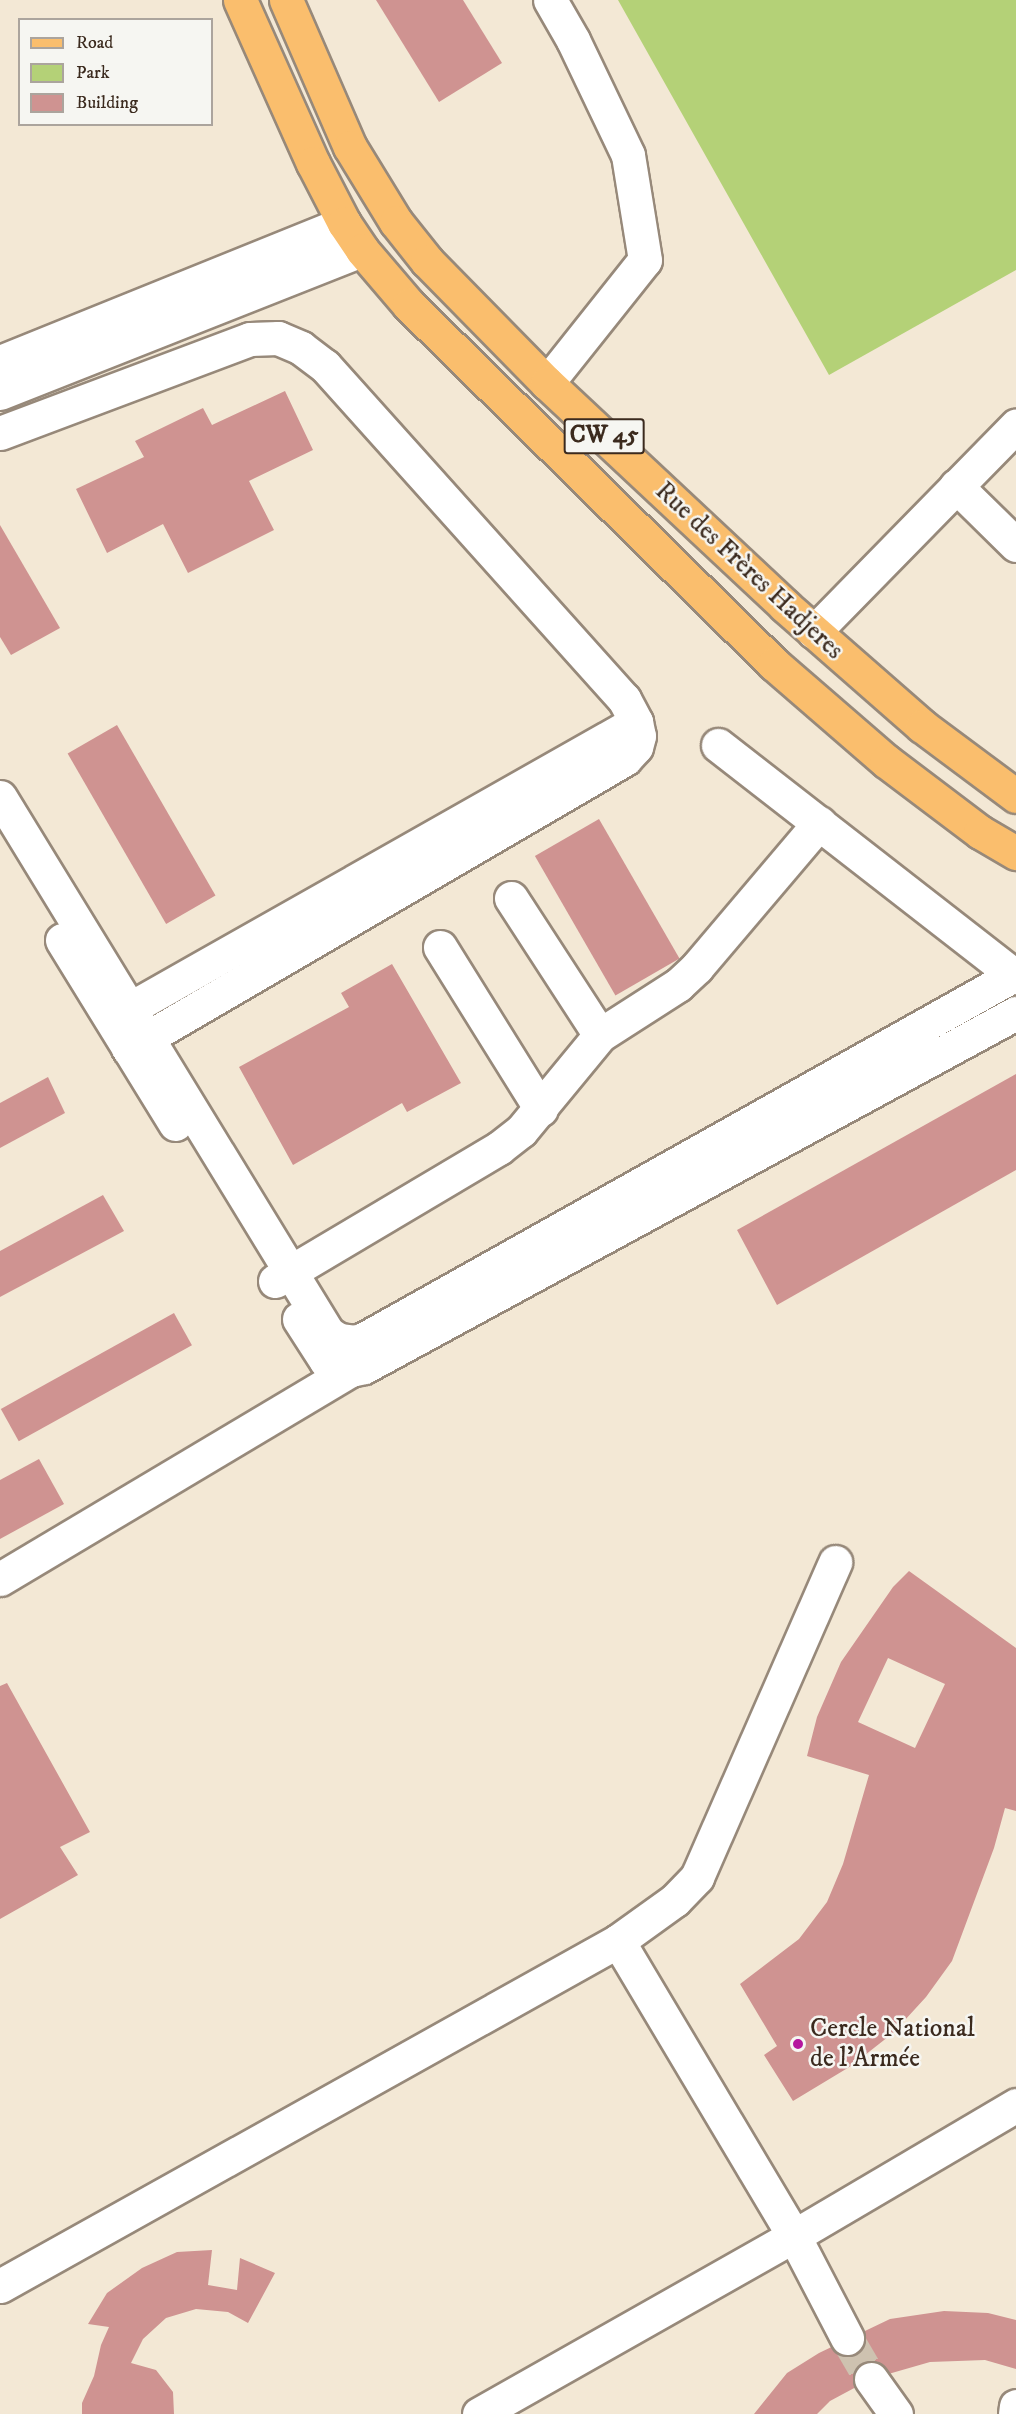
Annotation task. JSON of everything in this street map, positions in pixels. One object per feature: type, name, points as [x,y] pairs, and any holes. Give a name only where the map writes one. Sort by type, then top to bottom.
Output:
[{"type":"main road","points":[[240,0],[313,163],[344,223],[362,250],[409,305],[796,683],[886,761],[980,832],[1016,853]]},
{"type":"main road","name":"Rue des Frères Hadjeres","points":[[286,0],[350,147],[384,204],[427,261],[547,383],[785,606],[922,726],[1016,796]]},
{"type":"main road","points":[[344,223],[384,204]]},
{"type":"main road","points":[[756,646],[756,637],[763,621],[785,606]]},
{"type":"main road","points":[[796,683],[806,679],[819,668],[821,638]]},
{"type":"street","points":[[547,383],[645,260],[628,155],[573,40],[550,0]]},
{"type":"street","points":[[0,393],[109,333],[344,223]]},
{"type":"street","points":[[0,362],[109,333],[362,250]]},
{"type":"street","points":[[109,333],[128,384]]},
{"type":"street","points":[[0,433],[250,339],[278,338],[302,348],[325,366],[616,690],[636,722],[639,736],[636,747],[625,759],[139,1043]]},
{"type":"street","points":[[821,638],[956,486],[1016,426]]},
{"type":"street","points":[[956,486],[1016,545]]},
{"type":"street","points":[[120,1013],[636,722]]},
{"type":"street","points":[[283,1277],[328,1333],[339,1340],[355,1342],[364,1339],[1015,976],[718,745]]},
{"type":"street","points":[[0,797],[120,1013]]},
{"type":"street","points":[[283,1277],[499,1148],[521,1131],[541,1110],[600,1035],[678,985],[697,967],[819,823]]},
{"type":"street","points":[[0,839],[139,1043],[283,1277],[326,1361],[337,1368],[351,1370]]},
{"type":"street","points":[[511,898],[600,1035]]},
{"type":"street","points":[[440,947],[541,1110]]},
{"type":"street","points":[[0,1579],[351,1370],[364,1367],[1016,1013]]},
{"type":"street","points":[[0,2286],[618,1941],[675,1900],[697,1877],[835,1562]]},
{"type":"street","points":[[618,1941],[794,2236],[847,2338]]},
{"type":"street","points":[[479,2414],[794,2236],[1016,2105]]},
{"type":"street","points":[[871,2379],[896,2414]]},
{"type":"street","points":[[1015,2414],[1016,2406]]},
{"type":"green space","points":[[618,0],[1016,0],[1016,270],[829,375]]},
{"type":"building","points":[[376,0],[463,0],[502,63],[439,102]]},
{"type":"building","points":[[285,391],[313,450],[249,481],[274,530],[188,573],[163,524],[107,553],[76,489],[144,457],[135,441],[203,408],[212,425]]},
{"type":"building","points":[[0,525],[60,628],[11,655],[0,637]]},
{"type":"building","points":[[117,725],[216,896],[166,924],[68,754]]},
{"type":"building","points":[[599,819],[680,958],[615,995],[535,856]]},
{"type":"building","points":[[392,964],[461,1083],[407,1112],[402,1103],[293,1165],[239,1067],[349,1007],[341,993]]},
{"type":"building","points":[[1016,1074],[1016,1170],[777,1305],[737,1230]]},
{"type":"building","points":[[48,1077],[65,1113],[0,1148],[0,1103]]},
{"type":"building","points":[[103,1195],[124,1231],[0,1297],[0,1251]]},
{"type":"building","points":[[174,1313],[192,1345],[19,1441],[1,1409]]},
{"type":"building","points":[[39,1459],[64,1504],[0,1539],[0,1480]]},
{"type":"building","points":[[909,1571],[1016,1648],[1016,1811],[1005,1808],[994,1848],[952,1961],[926,1997],[893,2033],[851,2066],[793,2101],[764,2055],[777,2046],[740,1984],[799,1939],[827,1902],[843,1864],[869,1775],[807,1756],[817,1717],[841,1662],[893,1587]],"holes":[[[888,1658],[945,1684],[915,1748],[858,1722]]]},
{"type":"building","points":[[7,1683],[90,1832],[60,1847],[78,1875],[0,1919],[0,1686]]},
{"type":"building","points":[[212,2250],[208,2285],[237,2290],[240,2258],[275,2273],[248,2323],[228,2312],[196,2309],[166,2318],[143,2339],[131,2363],[156,2370],[173,2392],[174,2414],[82,2414],[82,2403],[94,2376],[101,2345],[109,2327],[88,2324],[107,2293],[142,2268],[177,2252]]},
{"type":"building","points":[[944,2311],[988,2313],[1016,2320],[1016,2369],[985,2360],[930,2362],[871,2379],[830,2401],[817,2414],[754,2414],[787,2373],[819,2353],[890,2319]]},
{"type":"tunnel","points":[[847,2338],[871,2379]]},
{"type":"place","name":"Cercle National de l'Armée","points":[[798,2044]]}]
